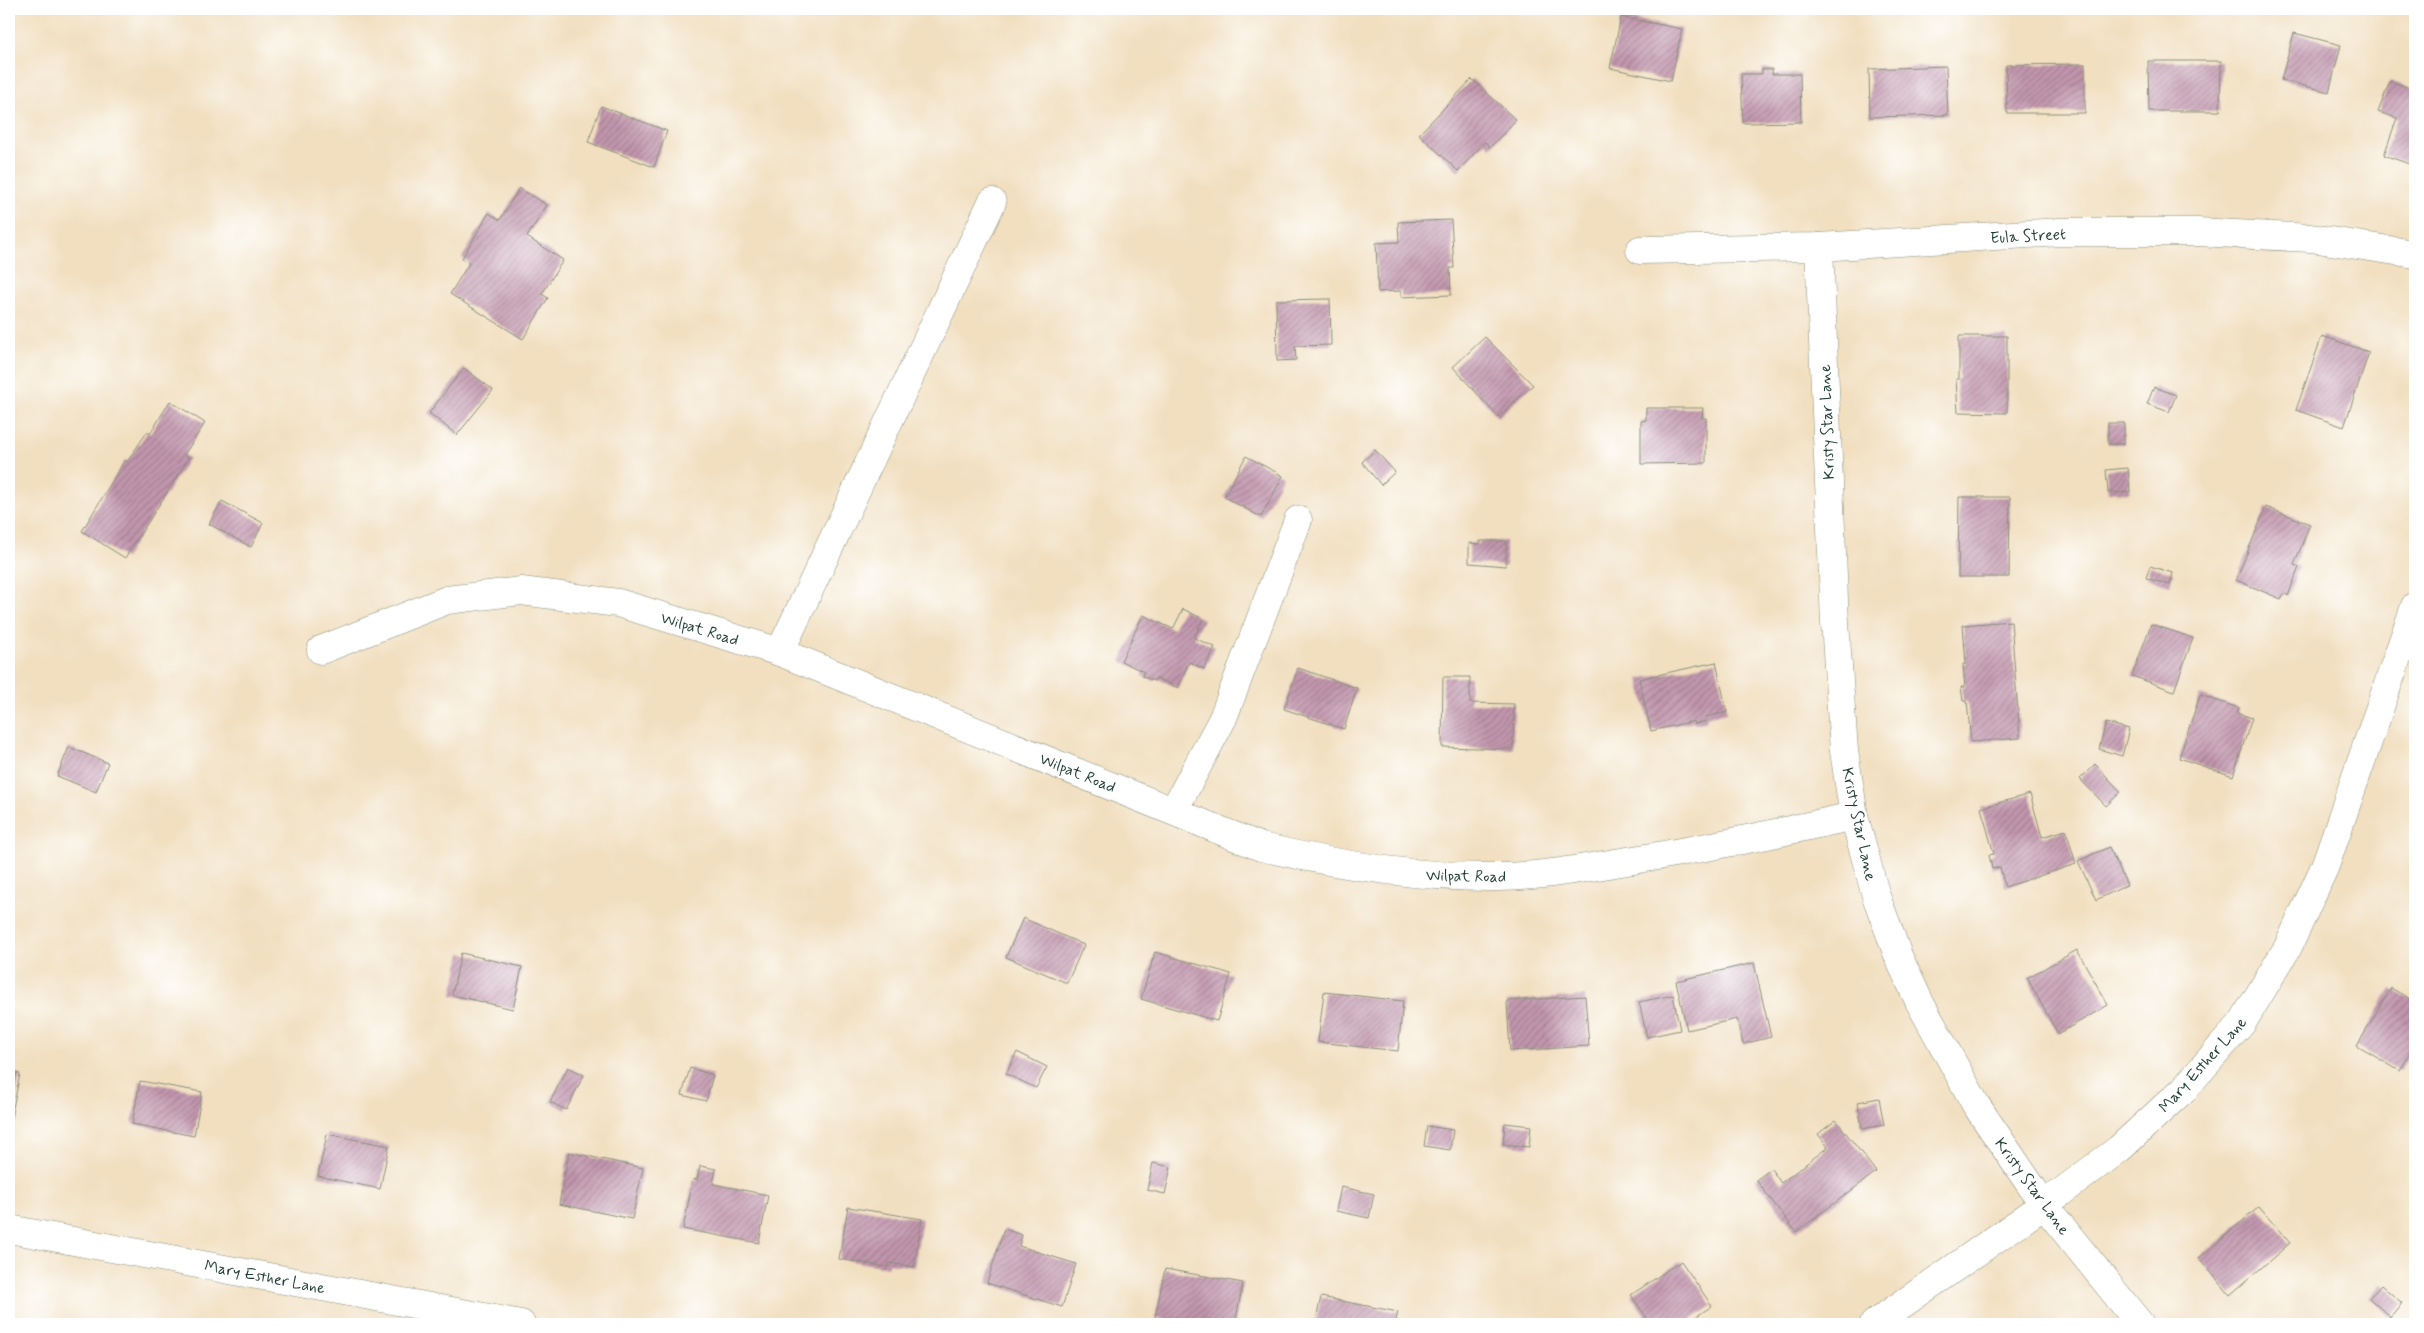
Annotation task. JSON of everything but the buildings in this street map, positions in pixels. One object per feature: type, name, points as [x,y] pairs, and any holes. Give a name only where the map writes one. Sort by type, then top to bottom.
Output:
[{"type":"street","points":[[780,652],[992,202]]},
{"type":"street","name":"Eula Street","points":[[1640,250],[1819,247],[2060,232],[2197,232],[2311,238],[2415,254]]},
{"type":"street","name":"Kristy Star Lane","points":[[1819,247],[1835,623],[1844,751],[1854,816],[1876,896],[1899,958],[1920,1003],[1976,1105],[2044,1205],[2140,1324]]},
{"type":"street","points":[[1174,810],[1223,718],[1298,520]]},
{"type":"street","name":"Wilpat Road","points":[[320,650],[447,600],[521,591],[618,603],[780,652],[1261,846],[1327,862],[1412,874],[1498,877],[1562,872],[1713,847],[1854,816]]},
{"type":"street","name":"Mary Esther Lane","points":[[1874,1324],[2044,1205],[2126,1142],[2184,1089],[2242,1023],[2288,947],[2325,866],[2415,606]]},
{"type":"street","name":"Mary Esther Lane","points":[[9,1228],[522,1324]]}]
